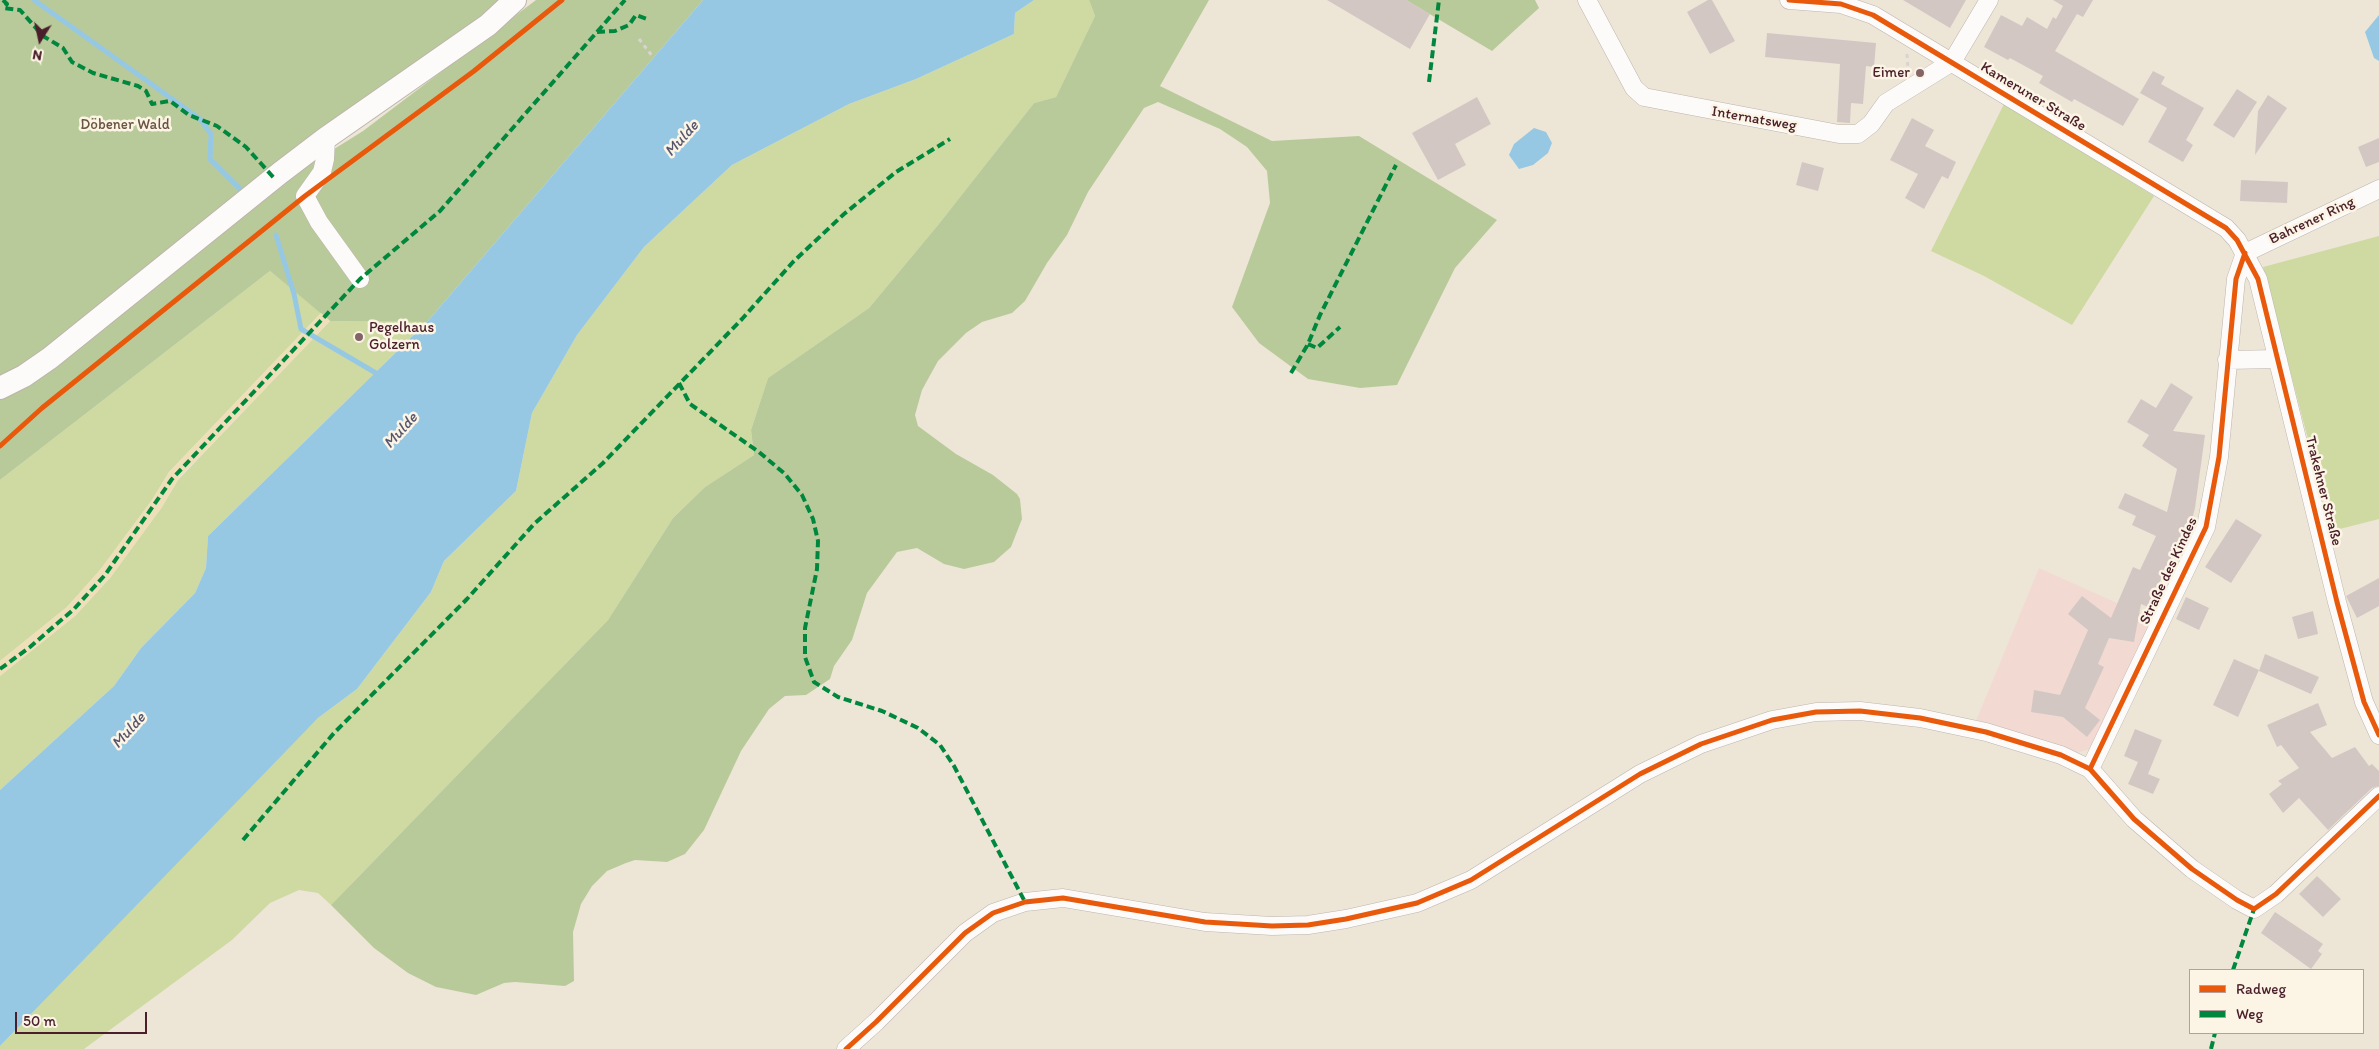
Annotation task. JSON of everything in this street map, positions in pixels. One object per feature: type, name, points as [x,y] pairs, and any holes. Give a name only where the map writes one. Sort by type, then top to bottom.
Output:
[{"type":"main road","points":[[0,388],[24,376],[50,358],[326,138],[480,30],[516,0]]},
{"type":"street","name":"Internatsweg","points":[[1588,0],[1634,88],[1644,97],[1812,130],[1839,134],[1858,134],[1872,124],[1886,103],[1952,62]]},
{"type":"street","name":"Kameruner Straße","points":[[1789,0],[1841,4],[1872,15],[2226,228],[2246,253]]},
{"type":"street","points":[[1952,62],[1989,0]]},
{"type":"street","points":[[326,138],[322,172],[305,196],[319,222],[360,279]]},
{"type":"street","name":"Bahrener Ring","points":[[2246,253],[2379,189]]},
{"type":"street","name":"Trakehner Straße","points":[[2246,253],[2258,279],[2364,702],[2379,735]]},
{"type":"street","name":"Straße des Kindes","points":[[2090,769],[2206,526],[2219,457],[2236,280],[2246,253]]},
{"type":"street","points":[[2227,360],[2278,359]]},
{"type":"street","points":[[846,1049],[876,1022],[964,933],[993,913],[1025,902],[1063,898],[1236,925],[1308,925],[1346,919],[1417,903],[1444,893],[1478,876],[1640,774],[1701,744],[1772,720],[1816,712],[1860,711],[1920,718],[1986,732],[2061,755],[2090,769],[2134,819],[2192,869],[2254,910],[2276,894],[2379,796]]},
{"type":"path","points":[[639,39],[653,56]]},
{"type":"path","points":[[1915,40],[1906,56],[1909,74],[1917,83]]},
{"type":"path","points":[[378,330],[400,350]]},
{"type":"shaded area","points":[[2039,568],[2153,619],[2090,749],[2077,753],[1976,721]]},
{"type":"green space","name":"Döbener Wald","points":[[0,0],[502,0],[67,334],[0,379]]},
{"type":"green space","points":[[536,0],[703,0],[427,322],[330,321],[270,271],[0,480],[0,398],[58,365],[307,166],[363,131]]},
{"type":"green space","points":[[1034,0],[1089,0],[1095,16],[1056,97],[1034,103],[938,225],[869,308],[768,378],[751,430],[754,455],[705,487],[673,518],[608,620],[331,905],[318,893],[299,890],[270,903],[232,940],[84,1049],[0,1049],[0,1046],[258,777],[318,718],[357,689],[431,592],[444,561],[516,491],[532,413],[577,335],[644,247],[732,165],[849,104],[916,79],[1014,34],[1015,13]]},
{"type":"green space","points":[[1089,0],[1209,0],[1160,86],[1272,141],[1359,136],[1497,220],[1455,268],[1397,385],[1360,388],[1308,379],[1259,343],[1232,307],[1270,203],[1267,171],[1247,147],[1220,129],[1158,102],[1144,108],[1088,192],[1067,235],[1047,263],[1025,301],[1012,313],[982,322],[966,333],[938,361],[922,390],[915,415],[918,426],[956,454],[993,475],[1017,494],[1020,499],[1022,519],[1011,547],[994,562],[964,569],[944,564],[917,548],[897,552],[867,593],[852,640],[834,666],[830,679],[806,695],[785,696],[769,709],[741,751],[704,830],[685,854],[667,862],[635,860],[626,863],[607,871],[592,886],[581,904],[573,932],[574,981],[565,986],[515,982],[504,983],[476,995],[436,987],[408,973],[374,948],[331,905],[608,620],[673,518],[705,487],[754,455],[751,430],[768,378],[869,308],[938,225],[1034,103],[1056,97],[1095,16]]},
{"type":"green space","points":[[1406,0],[1535,0],[1539,8],[1492,51]]},
{"type":"green space","points":[[2004,104],[2154,196],[2072,325],[1984,276],[1931,251]]},
{"type":"green space","points":[[2379,236],[2379,519],[2332,531],[2263,267]]},
{"type":"green space","points":[[270,271],[321,313],[169,472],[152,500],[100,570],[67,607],[0,661],[0,480]]},
{"type":"green space","points":[[330,321],[427,322],[208,536],[206,568],[195,593],[141,648],[114,686],[0,790],[0,676],[75,616],[110,578],[162,507],[178,480]]},
{"type":"sand","points":[[321,313],[330,321],[178,479],[162,507],[110,578],[75,616],[0,676],[0,661],[67,607],[100,570],[152,500],[169,472]]},
{"type":"water","name":"Mulde","points":[[703,0],[1034,0],[1015,13],[1014,34],[916,79],[849,104],[732,165],[644,247],[577,335],[532,413],[516,491],[444,561],[431,592],[357,689],[318,718],[0,1046],[0,790],[114,686],[141,648],[195,593],[206,568],[208,536],[427,322]]},
{"type":"water","points":[[2379,15],[2379,61],[2374,58],[2365,32]]},
{"type":"water","points":[[1534,128],[1546,132],[1552,143],[1548,153],[1533,165],[1519,169],[1509,155],[1514,144]]},
{"type":"building","points":[[1327,0],[1406,0],[1430,14],[1410,49]]},
{"type":"building","points":[[1708,0],[1712,0],[1735,41],[1710,54],[1687,12]]},
{"type":"building","points":[[1903,0],[1966,0],[1950,28]]},
{"type":"building","points":[[2053,0],[2093,0],[2083,17],[2077,14],[2055,51],[2139,99],[2123,126],[2074,99],[2072,102],[2039,83],[2043,76],[2010,58],[2008,60],[1984,47],[2001,15],[2022,26],[2027,17],[2047,29],[2053,17],[2056,19],[2063,6]]},
{"type":"building","points":[[1767,33],[1876,43],[1874,67],[1866,66],[1863,104],[1851,103],[1850,123],[1837,122],[1840,64],[1765,57]]},
{"type":"building","points":[[2153,71],[2165,77],[2161,84],[2204,108],[2186,140],[2193,145],[2183,162],[2148,142],[2167,108],[2140,93]]},
{"type":"building","points":[[2237,89],[2257,102],[2234,138],[2213,125]]},
{"type":"building","points":[[2268,95],[2287,108],[2255,155],[2258,111]]},
{"type":"building","points":[[1477,97],[1491,124],[1455,144],[1466,165],[1438,180],[1412,133]]},
{"type":"building","points":[[1912,118],[1934,130],[1925,146],[1956,162],[1948,179],[1942,176],[1924,209],[1905,198],[1918,174],[1890,160]]},
{"type":"building","points":[[2379,138],[2379,162],[2366,167],[2358,147]]},
{"type":"building","points":[[1802,162],[1824,168],[1818,191],[1796,185]]},
{"type":"building","points":[[2241,180],[2288,182],[2287,203],[2240,201]]},
{"type":"building","points":[[2171,383],[2193,397],[2173,431],[2205,435],[2195,508],[2190,527],[2186,526],[2148,607],[2141,604],[2134,642],[2109,638],[2098,664],[2104,667],[2085,708],[2100,720],[2087,737],[2063,717],[2031,712],[2034,690],[2060,695],[2088,630],[2068,614],[2082,596],[2111,618],[2133,567],[2140,570],[2156,536],[2132,525],[2136,516],[2118,508],[2125,493],[2167,512],[2177,469],[2142,446],[2149,435],[2127,422],[2141,399],[2156,408]]},
{"type":"building","points":[[2236,519],[2262,535],[2231,583],[2205,567]]},
{"type":"building","points":[[2379,578],[2379,606],[2357,618],[2346,596]]},
{"type":"building","points":[[2186,597],[2209,608],[2199,630],[2176,619]]},
{"type":"building","points":[[2313,611],[2318,634],[2298,639],[2292,617]]},
{"type":"building","points":[[2265,654],[2319,677],[2311,694],[2259,671]]},
{"type":"building","points":[[2234,659],[2259,670],[2238,717],[2213,705]]},
{"type":"building","points":[[2318,703],[2327,725],[2310,732],[2332,758],[2355,747],[2369,766],[2372,764],[2379,771],[2379,786],[2372,788],[2328,830],[2299,798],[2283,813],[2269,794],[2282,784],[2278,781],[2299,768],[2281,745],[2277,747],[2267,725]]},
{"type":"building","points":[[2135,729],[2162,740],[2148,774],[2160,779],[2153,794],[2128,784],[2138,762],[2124,756]]},
{"type":"building","points":[[2317,876],[2341,899],[2323,917],[2299,894]]},
{"type":"building","points":[[2275,912],[2323,944],[2318,951],[2322,954],[2311,969],[2261,933]]},
{"type":"waterway","points":[[34,0],[200,119],[211,134],[210,159],[239,188]]},
{"type":"waterway","points":[[276,235],[294,294],[301,329],[381,376]]},
{"type":"marked path","points":[[3,0],[7,4],[4,8],[20,10],[43,36],[63,48],[72,62],[93,73],[138,86],[146,91],[152,104],[170,101],[189,115],[217,126],[246,147],[274,178]]},
{"type":"marked path","points":[[0,669],[30,647],[74,609],[105,575],[172,479],[360,279],[440,211],[625,0]]},
{"type":"marked path","points":[[1429,82],[1439,0]]},
{"type":"marked path","points":[[597,32],[615,31],[629,25],[636,15],[647,19]]},
{"type":"marked path","points":[[243,840],[334,733],[467,599],[534,524],[603,463],[742,319],[793,262],[844,214],[896,172],[950,139]]},
{"type":"marked path","points":[[1291,373],[1308,344],[1320,315],[1396,165]]},
{"type":"marked path","points":[[1308,344],[1317,348],[1340,327]]},
{"type":"marked path","points":[[679,383],[690,404],[759,452],[785,474],[802,495],[813,519],[818,541],[817,569],[805,628],[805,657],[814,682],[838,697],[882,711],[918,728],[940,745],[954,766],[1025,902]]},
{"type":"marked path","points":[[2233,969],[2254,909]]},
{"type":"marked path","points":[[2211,1049],[2215,1034]]},
{"type":"cycle path","points":[[0,446],[42,408],[305,196],[474,71],[562,0]]},
{"type":"cycle path","points":[[1789,0],[1841,4],[1873,15],[2226,228],[2237,240],[2258,279],[2337,602],[2364,702],[2379,735]]},
{"type":"cycle path","points":[[2090,769],[2206,527],[2219,457],[2236,279],[2245,253]]},
{"type":"cycle path","points":[[846,1049],[876,1022],[965,933],[993,913],[1025,902],[1063,898],[1205,922],[1272,926],[1308,925],[1346,919],[1417,903],[1471,880],[1640,774],[1701,744],[1772,720],[1816,712],[1860,711],[1920,718],[1986,732],[2061,755],[2090,769],[2134,819],[2192,869],[2237,900],[2254,909],[2276,894],[2379,796]]},
{"type":"place","name":"Eimer","points":[[1920,73]]},
{"type":"place","name":"Pegelhaus Golzern","points":[[359,337]]}]
